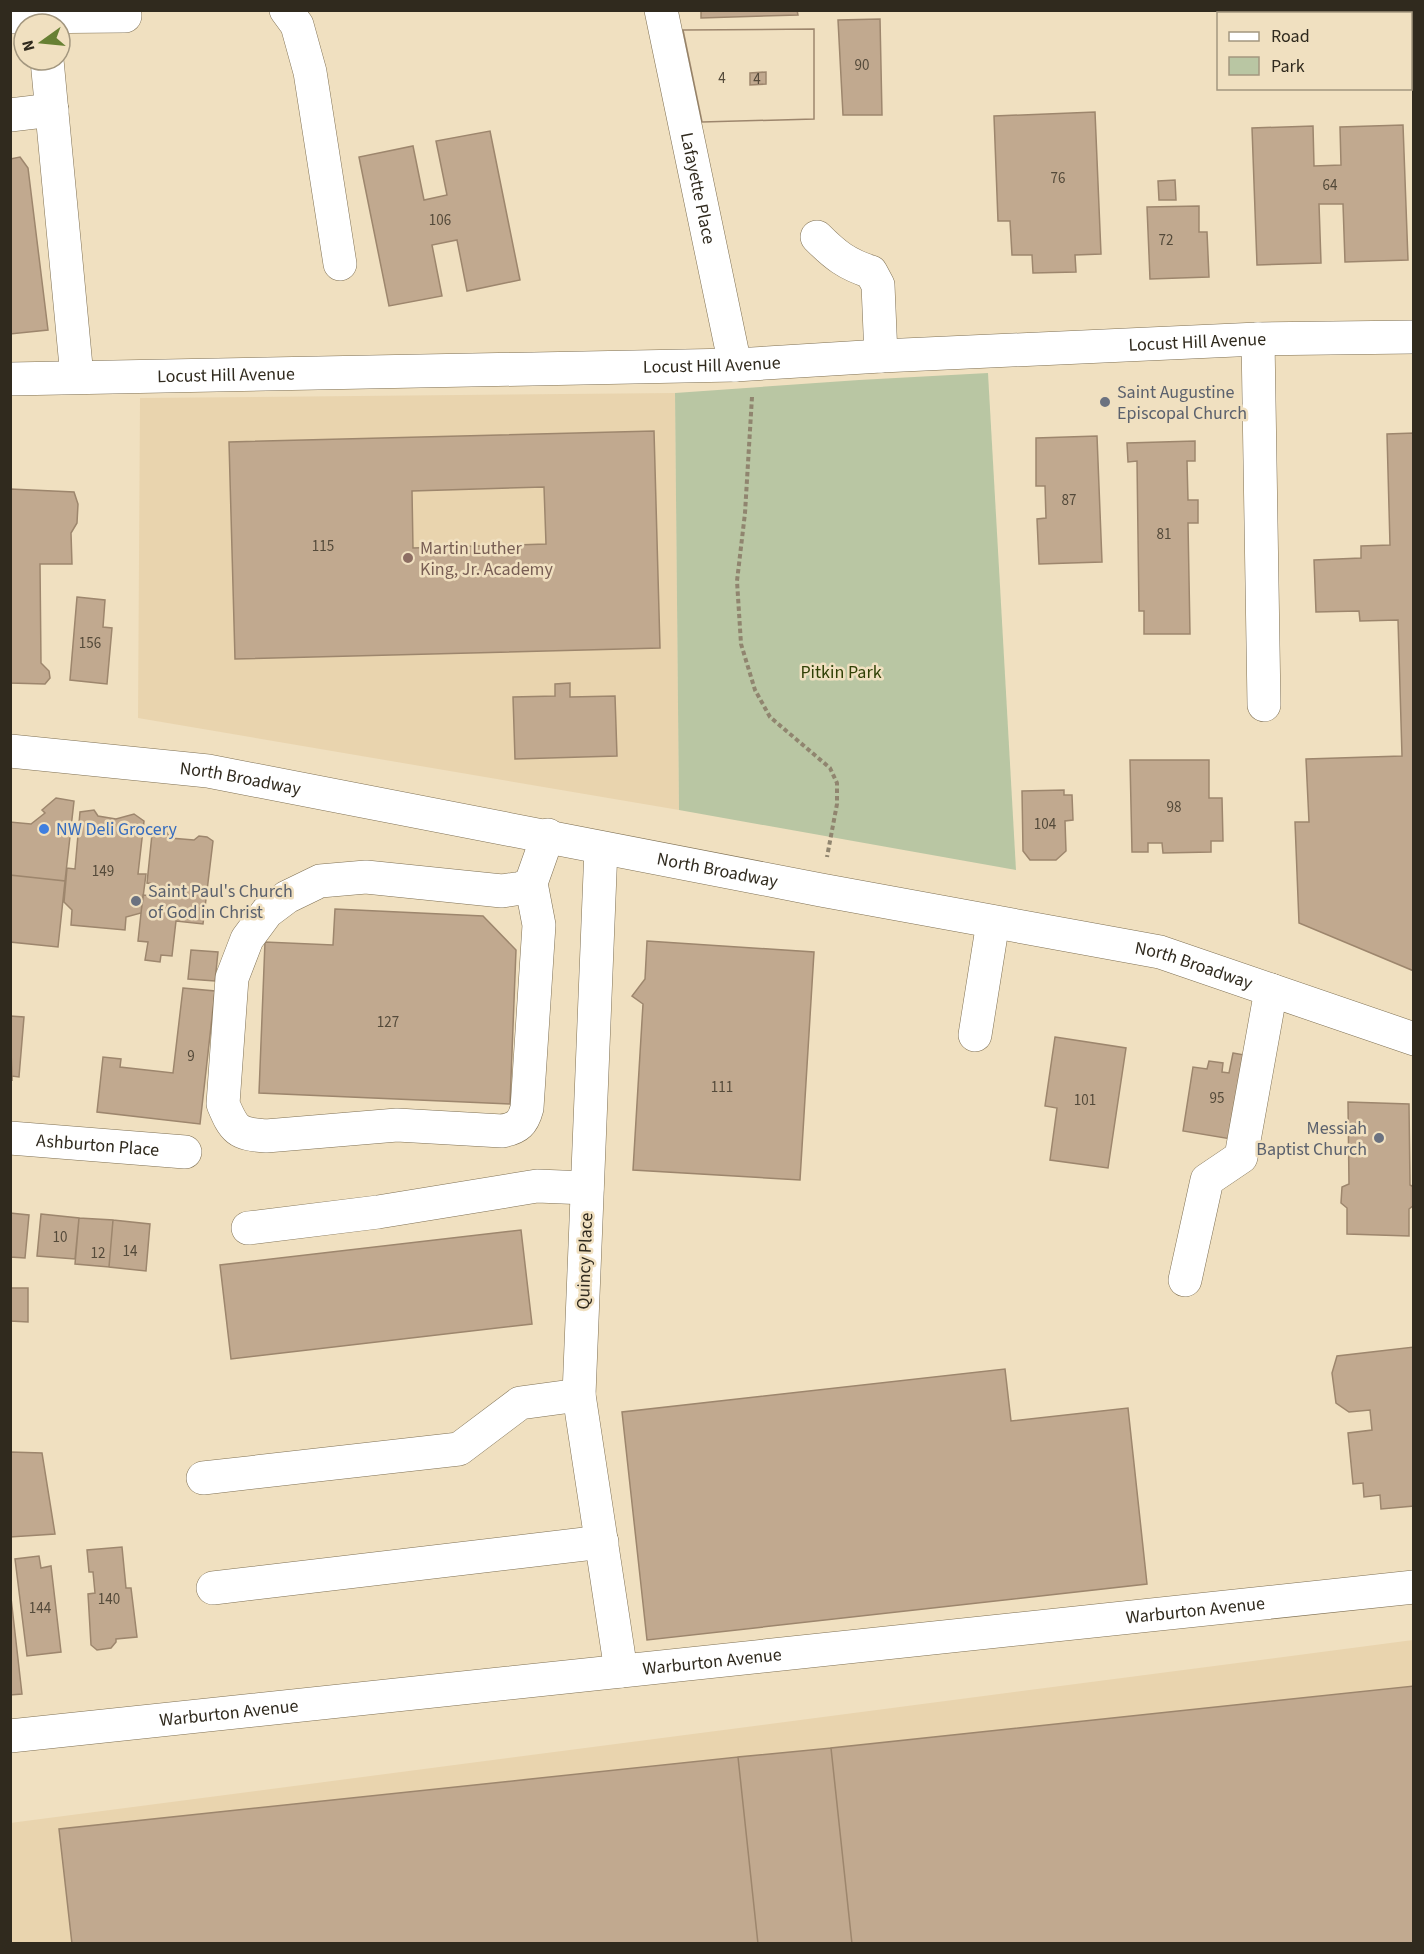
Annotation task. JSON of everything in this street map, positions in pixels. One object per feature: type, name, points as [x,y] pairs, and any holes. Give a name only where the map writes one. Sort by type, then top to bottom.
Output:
[{"type":"street","points":[[286,10],[297,25],[310,72],[340,264]]},
{"type":"street","name":"Lafayette Place","points":[[661,10],[745,364]]},
{"type":"street","points":[[72,19],[125,16]]},
{"type":"street","points":[[48,72],[77,377]]},
{"type":"street","points":[[10,115],[52,110]]},
{"type":"street","points":[[817,237],[837,257],[854,267],[871,272],[878,285],[881,356]]},
{"type":"street","name":"Locust Hill Avenue","points":[[10,379],[745,364],[1258,339],[1413,337]]},
{"type":"street","points":[[1258,339],[1264,705]]},
{"type":"street","name":"North Broadway","points":[[10,750],[207,771],[821,890],[1160,952],[1413,1040]]},
{"type":"street","points":[[531,883],[522,888],[502,891],[366,877],[321,881],[287,897],[267,912],[247,939],[232,978],[224,1104],[231,1123],[246,1135],[266,1136],[397,1125],[502,1131],[515,1129],[524,1121],[528,1108],[539,925],[531,883],[548,836]]},
{"type":"street","name":"Quincy Place","points":[[601,848],[579,1395],[621,1671]]},
{"type":"street","points":[[975,1035],[993,922]]},
{"type":"street","points":[[1185,1281],[1207,1180],[1241,1157],[1271,990]]},
{"type":"street","name":"Ashburton Place","points":[[10,1138],[186,1152]]},
{"type":"street","points":[[248,1228],[378,1212],[537,1186],[587,1188]]},
{"type":"street","points":[[203,1478],[459,1449],[520,1403],[579,1395]]},
{"type":"street","points":[[213,1588],[602,1542]]},
{"type":"street","name":"Warburton Avenue","points":[[10,1737],[1413,1587]]},
{"type":"path","points":[[745,364],[745,513],[737,580],[741,644],[755,690],[770,717],[830,768],[837,783],[837,804],[821,890]]},
{"type":"shaded area","name":"Martin Luther King, Jr. Academy","points":[[675,393],[679,810],[138,718],[140,398]]},
{"type":"shaded area","points":[[1413,1640],[1413,1943],[11,1943],[10,1823]]},
{"type":"green space","name":"Pitkin Park","points":[[988,373],[1016,870],[679,810],[675,393]]},
{"type":"building","points":[[701,10],[797,10],[798,15],[701,18]]},
{"type":"building","points":[[880,19],[882,115],[843,115],[838,20]]},
{"type":"building","points":[[814,29],[814,119],[702,122],[683,30]],"holes":[[[766,72],[766,84],[750,85],[750,73]]]},
{"type":"building","points":[[814,29],[814,119],[702,122],[683,30]]},
{"type":"building","points":[[1095,112],[1101,254],[1075,255],[1076,272],[1033,273],[1032,255],[1012,255],[1010,221],[998,221],[994,116]]},
{"type":"building","points":[[1403,125],[1408,260],[1345,262],[1343,204],[1319,204],[1321,263],[1257,265],[1252,128],[1313,126],[1314,166],[1341,165],[1340,127]]},
{"type":"building","points":[[490,131],[520,280],[467,291],[457,240],[432,245],[442,296],[389,306],[359,157],[413,146],[424,200],[447,195],[436,141]]},
{"type":"building","points":[[20,157],[28,168],[48,330],[10,334],[10,159]]},
{"type":"building","points":[[1175,180],[1176,200],[1159,200],[1158,181]]},
{"type":"building","points":[[1199,206],[1199,232],[1207,232],[1209,277],[1150,279],[1147,207]]},
{"type":"building","points":[[654,431],[660,648],[235,659],[229,442]],"holes":[[[544,487],[546,544],[413,548],[412,491]]]},
{"type":"building","points":[[1414,433],[1414,971],[1299,923],[1295,822],[1309,822],[1306,759],[1402,756],[1398,620],[1360,621],[1359,611],[1316,612],[1314,560],[1361,558],[1361,546],[1390,545],[1387,434]]},
{"type":"building","points":[[1097,436],[1102,562],[1039,564],[1037,519],[1046,518],[1045,486],[1036,486],[1036,438]]},
{"type":"building","points":[[1195,441],[1195,461],[1187,461],[1188,500],[1198,500],[1198,523],[1188,523],[1190,634],[1144,634],[1144,611],[1139,611],[1137,461],[1128,462],[1127,443]]},
{"type":"building","points":[[10,489],[74,492],[78,504],[77,523],[71,533],[72,564],[40,564],[41,663],[49,671],[50,678],[45,684],[10,683]]},
{"type":"building","points":[[77,597],[105,600],[103,627],[112,628],[107,684],[70,680]]},
{"type":"building","points":[[570,683],[570,697],[615,696],[617,756],[515,759],[513,697],[555,696],[555,684]]},
{"type":"building","points":[[1130,760],[1209,760],[1209,798],[1222,798],[1223,841],[1211,841],[1211,852],[1163,853],[1162,843],[1148,843],[1148,852],[1132,852]]},
{"type":"building","points":[[1064,790],[1064,795],[1072,795],[1073,820],[1065,821],[1066,851],[1056,860],[1030,860],[1023,851],[1022,791]]},
{"type":"building","points":[[56,798],[74,801],[65,881],[10,875],[10,822],[31,824],[45,813],[42,810]]},
{"type":"building","points":[[94,810],[98,816],[116,819],[134,814],[144,821],[138,874],[146,874],[141,913],[126,917],[125,930],[71,925],[72,910],[64,902],[67,868],[75,869],[80,812]]},
{"type":"building","points":[[166,831],[170,838],[194,840],[199,836],[213,841],[203,924],[176,921],[172,956],[161,955],[160,962],[145,960],[148,942],[138,941],[143,895],[153,896],[154,884],[147,883],[152,834]]},
{"type":"building","points":[[10,875],[65,881],[58,947],[10,942]]},
{"type":"building","points":[[335,909],[483,916],[516,950],[510,1104],[259,1093],[265,942],[333,945]]},
{"type":"building","points":[[647,941],[814,952],[800,1180],[633,1170],[643,1004],[632,996],[645,979]]},
{"type":"building","points":[[191,950],[218,952],[215,981],[188,979]]},
{"type":"building","points":[[183,988],[215,991],[200,1124],[97,1112],[103,1057],[121,1059],[120,1067],[173,1073]]},
{"type":"building","points":[[10,1016],[24,1017],[19,1077],[12,1076],[12,1081]]},
{"type":"building","points":[[1055,1037],[1126,1048],[1108,1168],[1050,1160],[1057,1108],[1045,1106]]},
{"type":"building","points":[[1233,1053],[1250,1056],[1237,1140],[1183,1131],[1193,1067],[1207,1069],[1209,1061],[1223,1063],[1222,1072],[1229,1073]]},
{"type":"building","name":"Messiah Baptist Church","points":[[1348,1102],[1409,1104],[1410,1185],[1414,1187],[1414,1205],[1409,1209],[1409,1236],[1347,1234],[1347,1208],[1341,1203],[1342,1187],[1349,1184]]},
{"type":"building","points":[[10,1213],[29,1215],[25,1258],[10,1257]]},
{"type":"building","points":[[41,1214],[79,1218],[75,1259],[37,1256]]},
{"type":"building","points":[[79,1218],[113,1220],[109,1267],[75,1264]]},
{"type":"building","points":[[113,1220],[150,1224],[146,1271],[109,1267]]},
{"type":"building","points":[[521,1230],[532,1324],[231,1359],[220,1265]]},
{"type":"building","points":[[10,1288],[28,1288],[28,1322],[10,1321]]},
{"type":"building","points":[[1414,1347],[1414,1506],[1381,1509],[1380,1495],[1364,1497],[1363,1483],[1353,1484],[1348,1433],[1372,1430],[1370,1410],[1349,1412],[1336,1403],[1332,1373],[1337,1356]]},
{"type":"building","points":[[1005,1369],[1011,1421],[1128,1408],[1147,1584],[647,1640],[622,1412]]},
{"type":"building","points":[[10,1452],[42,1453],[55,1534],[10,1537]]},
{"type":"building","points":[[122,1547],[126,1588],[131,1588],[137,1637],[116,1639],[111,1648],[97,1650],[91,1645],[88,1594],[95,1593],[93,1572],[89,1572],[87,1550]]},
{"type":"building","points":[[39,1556],[41,1568],[51,1566],[61,1652],[27,1656],[15,1559]]},
{"type":"building","points":[[10,1589],[22,1694],[10,1695]]},
{"type":"building","points":[[1414,1686],[1414,1944],[852,1944],[831,1748]]},
{"type":"building","points":[[831,1748],[852,1944],[758,1944],[738,1757]]},
{"type":"building","points":[[738,1757],[758,1944],[72,1944],[59,1829]]},
{"type":"place","name":"Saint Augustine Episcopal Church","points":[[1105,402]]},
{"type":"place","name":"Martin Luther King, Jr. Academy","points":[[408,558]]},
{"type":"place","name":"NW Deli Grocery","points":[[44,829]]},
{"type":"place","name":"Saint Paul's Church of God in Christ","points":[[136,901]]},
{"type":"place","name":"Messiah Baptist Church","points":[[1379,1138]]}]
